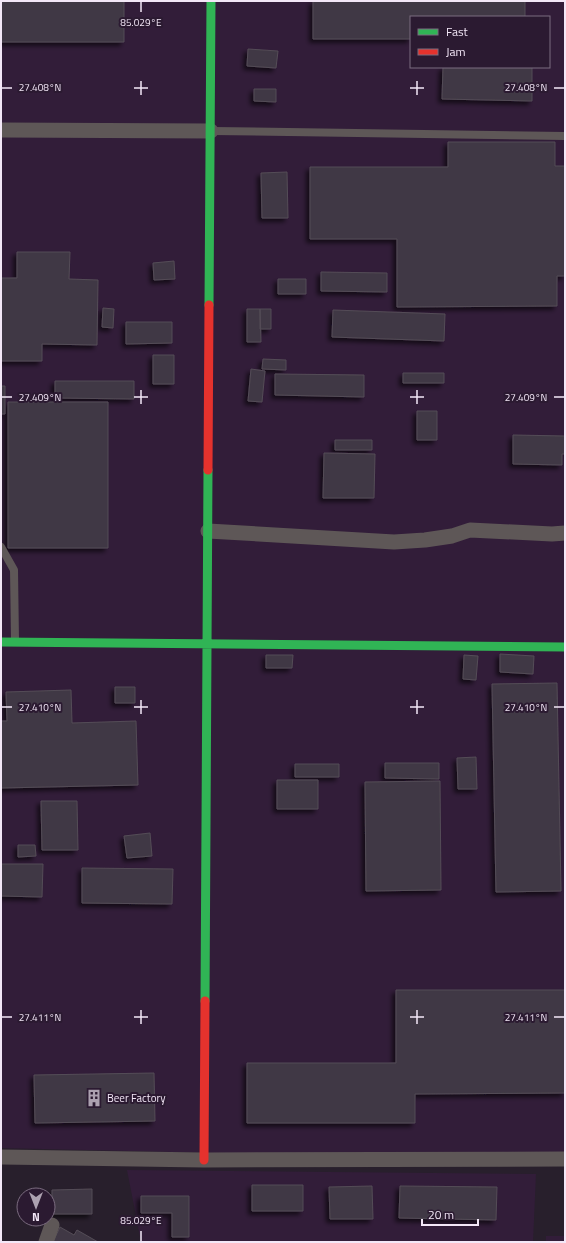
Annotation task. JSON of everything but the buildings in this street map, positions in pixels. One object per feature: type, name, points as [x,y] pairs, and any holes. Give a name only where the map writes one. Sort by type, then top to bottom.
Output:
[{"type":"street","points":[[204,1160],[212,1]]},
{"type":"street","points":[[1,130],[211,131]]},
{"type":"street","points":[[208,531],[394,542],[452,536],[470,530],[552,534],[565,533]]},
{"type":"street","points":[[1,642],[207,642],[565,647]]},
{"type":"street","points":[[1,1157],[204,1160],[565,1159]]},
{"type":"street","points":[[46,1242],[51,1227]]},
{"type":"lane","points":[[211,131],[565,136]]},
{"type":"lane","points":[[1,547],[14,570],[15,642]]},
{"type":"shaded area","points":[[1,1],[565,1],[565,1161],[1,1148]]},
{"type":"shaded area","points":[[127,1170],[536,1174],[533,1242],[141,1242]]},
{"type":"shaded area","points":[[546,1236],[565,1236],[565,1242],[546,1242]]},
{"type":"traffic: fast","points":[[209,305],[211,1]]},
{"type":"traffic: fast","points":[[205,1001],[208,470]]},
{"type":"traffic: fast","points":[[1,642],[565,647]]},
{"type":"traffic: jam","points":[[208,470],[209,305]]},
{"type":"traffic: jam","points":[[204,1160],[205,1001]]},
{"type":"place","name":"Beer Factory","points":[[94,1098]]}]
